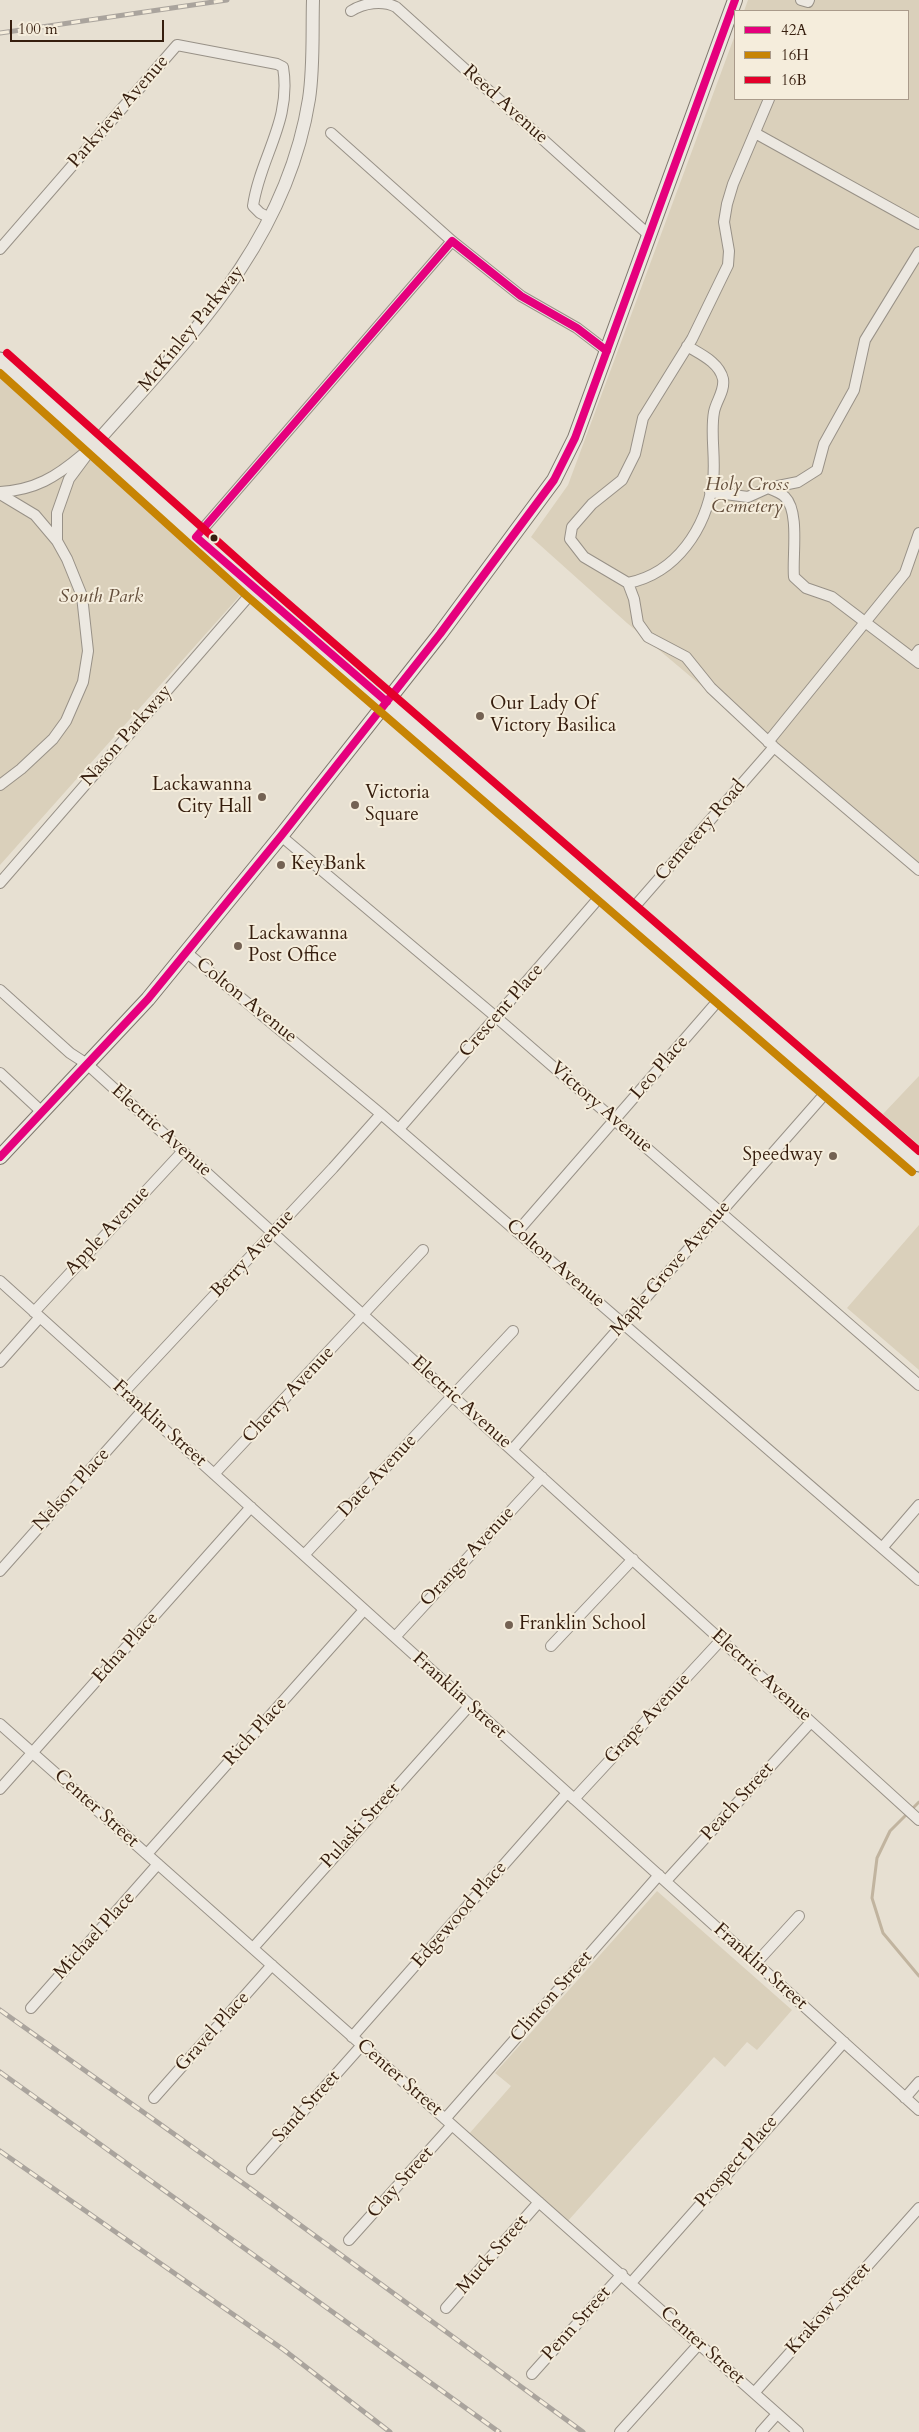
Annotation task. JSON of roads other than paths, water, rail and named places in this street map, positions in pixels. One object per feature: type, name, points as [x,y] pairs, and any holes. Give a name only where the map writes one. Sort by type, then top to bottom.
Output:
[{"type":"main road","points":[[0,1157],[148,998],[281,836],[440,634],[554,480],[575,438],[735,0]]},
{"type":"main road","points":[[0,360],[254,589],[919,1164]]},
{"type":"street","name":"McKinley Parkway","points":[[94,444],[223,296],[254,249],[270,218],[291,167],[306,113],[312,76],[313,0]]},
{"type":"street","name":"Reed Avenue","points":[[351,11],[360,6],[388,2],[396,7],[650,236]]},
{"type":"street","name":"Parkview Avenue","points":[[0,248],[177,45],[277,64],[283,67],[283,96],[278,132],[255,193],[253,206],[260,213],[270,218]]},
{"type":"street","points":[[769,100],[726,204],[724,222],[729,252],[728,265],[687,346],[643,418],[635,454],[622,480],[592,504],[572,527],[570,539],[584,557],[628,583],[634,599],[638,623],[648,637],[686,656],[711,688],[772,746],[919,870]]},
{"type":"street","points":[[331,132],[452,241],[521,296],[577,328],[607,352]]},
{"type":"street","points":[[755,133],[919,224]]},
{"type":"street","points":[[196,537],[452,241]]},
{"type":"street","points":[[710,492],[748,497],[768,488],[798,482],[816,470],[824,444],[854,390],[865,340],[919,252]]},
{"type":"street","points":[[628,583],[643,580],[680,554],[691,543],[706,510],[713,480],[714,411],[722,390],[723,378],[714,363],[687,346]]},
{"type":"street","points":[[0,493],[22,491],[42,483],[62,472],[94,444]]},
{"type":"street","points":[[57,541],[57,513],[62,494],[69,479],[94,444]]},
{"type":"street","points":[[768,488],[785,496],[792,507],[794,577],[806,588],[832,597],[864,622],[917,657]]},
{"type":"street","points":[[0,493],[35,515],[57,541],[67,559],[82,596],[88,651],[83,682],[66,721],[53,739],[21,769],[0,785]]},
{"type":"street","name":"Cemetery Road","points":[[629,913],[772,746],[864,622],[905,573],[919,533]]},
{"type":"street","name":"Nason Parkway","points":[[0,883],[254,589]]},
{"type":"street","name":"Victory Avenue","points":[[281,836],[496,1017],[919,1385]]},
{"type":"street","name":"Crescent Place","points":[[399,1129],[604,892]]},
{"type":"street","name":"Colton Avenue","points":[[186,952],[399,1129],[919,1580]]},
{"type":"street","name":"Electric Avenue","points":[[0,990],[70,1053],[87,1064],[919,1820]]},
{"type":"street","name":"Leo Place","points":[[518,1232],[723,995]]},
{"type":"street","points":[[0,1073],[42,1112]]},
{"type":"street","name":"Maple Grove Avenue","points":[[512,1450],[830,1088]]},
{"type":"street","name":"Berry Avenue","points":[[124,1392],[381,1114]]},
{"type":"street","name":"Apple Avenue","points":[[0,1362],[37,1314],[183,1151]]},
{"type":"street","name":"Cherry Avenue","points":[[214,1474],[423,1250]]},
{"type":"street","name":"Franklin Street","points":[[0,1281],[919,2110]]},
{"type":"street","name":"Date Avenue","points":[[304,1555],[513,1331]]},
{"type":"street","name":"Nelson Place","points":[[0,1571],[143,1410]]},
{"type":"street","name":"Orange Avenue","points":[[395,1637],[542,1477]]},
{"type":"street","points":[[882,1548],[919,1505]]},
{"type":"street","name":"Edna Place","points":[[0,1789],[251,1507]]},
{"type":"street","points":[[551,1646],[633,1559]]},
{"type":"street","name":"Rich Place","points":[[147,1854],[364,1610]]},
{"type":"street","name":"Grape Avenue","points":[[571,1796],[721,1640]]},
{"type":"street","name":"Pulaski Street","points":[[253,1948],[470,1705]]},
{"type":"street","name":"Peach Street","points":[[662,1878],[811,1722]]},
{"type":"street","name":"Center Street","points":[[0,1724],[798,2432]]},
{"type":"street","name":"Edgewood Place","points":[[352,2037],[571,1796]]},
{"type":"street","name":"Michael Place","points":[[31,2008],[158,1864]]},
{"type":"street","name":"Clinton Street","points":[[448,2122],[662,1878]]},
{"type":"street","points":[[756,1963],[799,1916]]},
{"type":"street","name":"Gravel Place","points":[[154,2098],[272,1965]]},
{"type":"street","name":"Prospect Place","points":[[631,2283],[844,2042]]},
{"type":"street","name":"Sand Street","points":[[252,2169],[362,2045]]},
{"type":"street","points":[[905,2098],[919,2082]]},
{"type":"street","name":"Clay Street","points":[[350,2240],[448,2122]]},
{"type":"street","name":"Muck Street","points":[[446,2308],[539,2202]]},
{"type":"street","name":"Krakow Street","points":[[754,2393],[919,2208]]},
{"type":"street","name":"Penn Street","points":[[532,2374],[622,2274]]},
{"type":"street","points":[[620,2432],[699,2344]]},
{"type":"street","points":[[761,2432],[778,2414]]},
{"type":"waterway","points":[[919,1802],[890,1831],[877,1858],[872,1898],[883,1933],[919,1976]]},
{"type":"railway","points":[[0,33],[227,0]]},
{"type":"railway","points":[[0,2010],[247,2186],[583,2432]]},
{"type":"railway","points":[[0,2072],[499,2432]]},
{"type":"railway","points":[[0,2151],[284,2350],[390,2432]]},
{"type":"place","name":"Our Lady Of Victory Basilica","points":[[480,716]]},
{"type":"place","name":"Lackawanna City Hall","points":[[262,797]]},
{"type":"place","name":"Victoria Square","points":[[355,805]]},
{"type":"place","name":"KeyBank","points":[[281,865]]},
{"type":"place","name":"Lackawanna Post Office","points":[[238,946]]},
{"type":"place","name":"Speedway","points":[[833,1156]]},
{"type":"place","name":"Franklin School","points":[[509,1625]]},
{"type":"park label","name":"Holy Cross Cemetery","points":[[747,497]]},
{"type":"park label","name":"South Park","points":[[101,598]]}]
